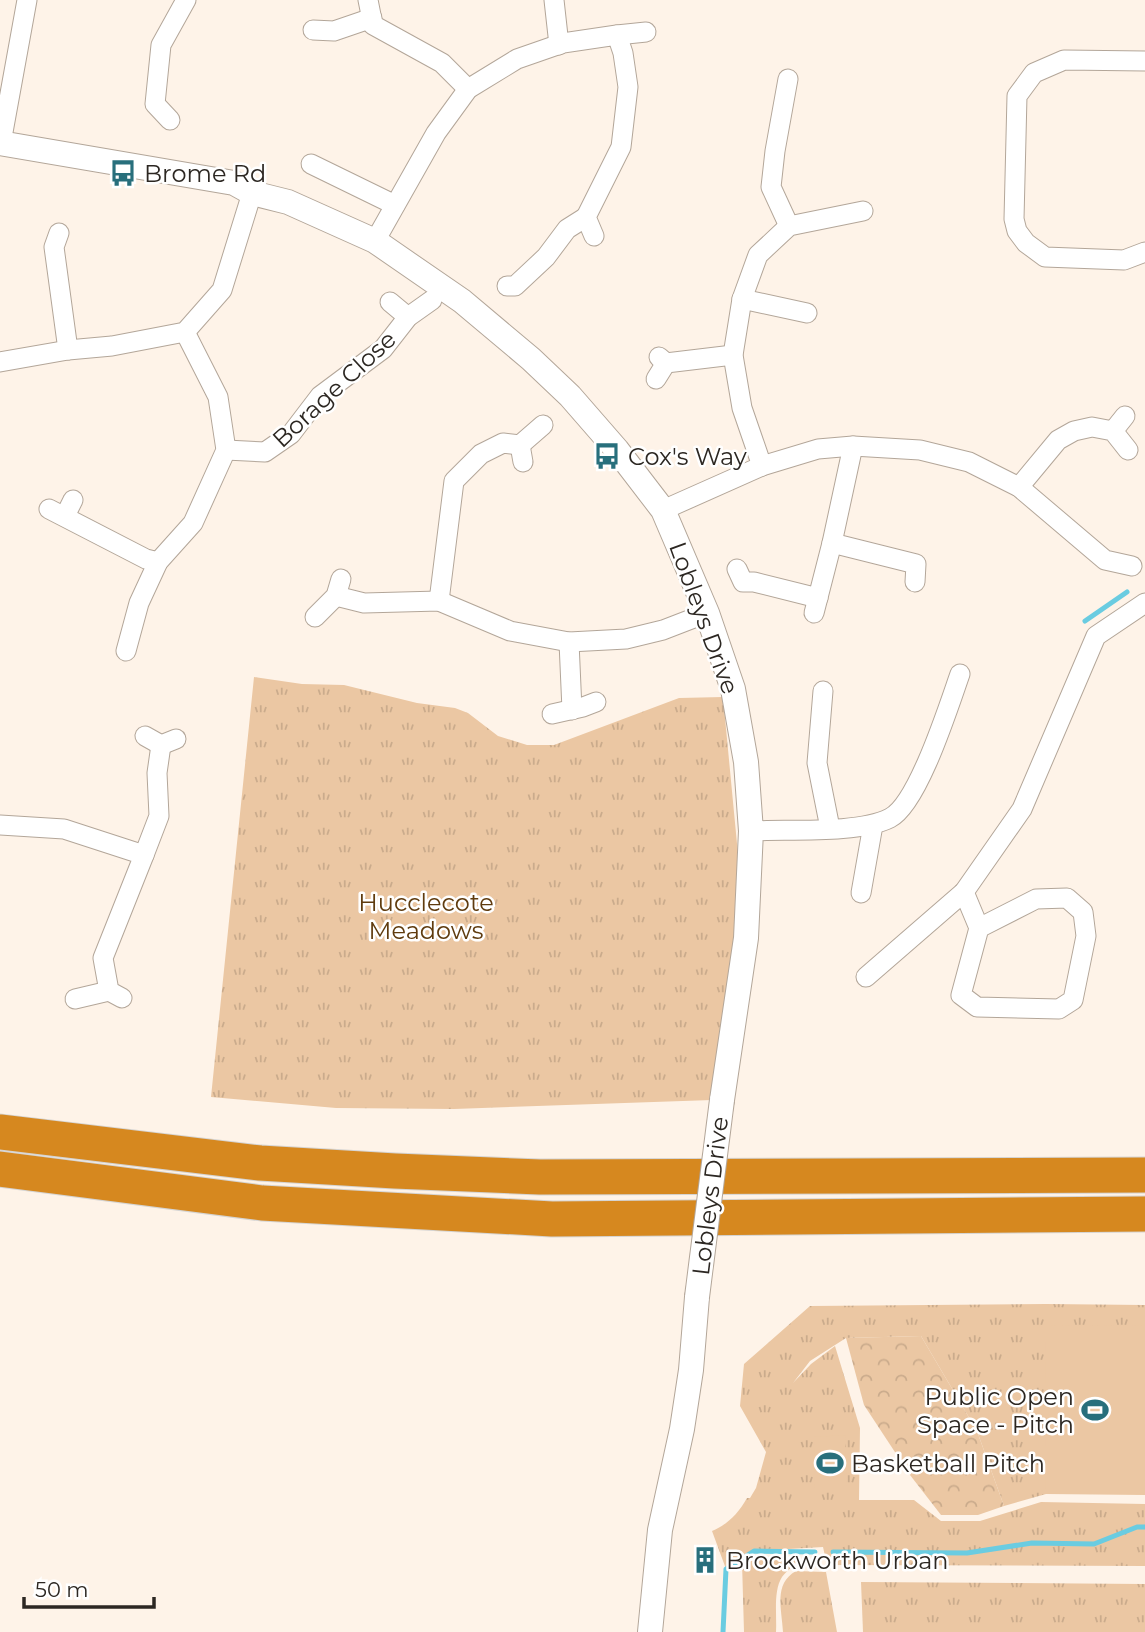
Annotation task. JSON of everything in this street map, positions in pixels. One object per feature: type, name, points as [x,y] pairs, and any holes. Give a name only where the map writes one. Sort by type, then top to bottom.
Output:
[{"type":"highway","points":[[0,1132],[260,1163],[541,1177],[1145,1175]]},
{"type":"highway","points":[[0,1169],[262,1203],[552,1219],[1145,1214]]},
{"type":"street","points":[[0,143],[9,51],[27,0]]},
{"type":"street","points":[[170,120],[155,104],[161,45],[186,0]]},
{"type":"street","points":[[554,0],[559,45]]},
{"type":"street","points":[[313,30],[334,31],[370,9],[373,25],[442,63],[468,89]]},
{"type":"street","points":[[375,242],[436,133],[468,89],[517,59],[559,45],[646,32]]},
{"type":"street","points":[[507,286],[514,286],[528,275],[567,229],[586,217],[621,147],[628,87],[617,35]]},
{"type":"street","points":[[1145,61],[1064,60],[1034,73],[1017,96],[1014,219],[1017,231],[1026,243],[1045,257],[1124,260],[1145,252]]},
{"type":"street","points":[[788,79],[771,187],[789,226]]},
{"type":"street","name":"Lobleys Drive","points":[[0,143],[234,183],[252,193],[288,202],[375,242],[462,300],[531,359],[578,405],[663,510],[707,613],[733,689],[746,762],[751,831],[746,938],[722,1100],[697,1297],[691,1370],[682,1429],[660,1530],[650,1632]]},
{"type":"street","points":[[312,164],[395,205]]},
{"type":"street","points":[[0,362],[185,332],[222,290],[252,193]]},
{"type":"street","points":[[762,466],[742,408],[733,355],[742,299],[758,255],[789,226],[863,211]]},
{"type":"street","points":[[586,217],[594,236]]},
{"type":"street","points":[[59,233],[54,247],[68,350]]},
{"type":"street","points":[[742,299],[807,313]]},
{"type":"street","name":"Borage Close","points":[[226,450],[265,452],[291,434],[320,396],[383,349],[408,317],[432,300]]},
{"type":"street","points":[[390,302],[408,317]]},
{"type":"street","points":[[126,651],[139,603],[158,562],[193,523],[226,450],[218,397],[185,332]]},
{"type":"street","points":[[660,366],[733,355]]},
{"type":"street","points":[[1019,487],[1058,440],[1074,431],[1119,423],[1128,450]]},
{"type":"street","points":[[439,601],[454,481],[481,454],[503,443],[522,454],[543,425]]},
{"type":"street","points":[[663,510],[762,466],[818,449],[853,446],[920,450],[969,462],[1019,487],[1103,563],[1132,566]]},
{"type":"street","points":[[737,569],[743,582],[754,582],[816,606],[853,446]]},
{"type":"street","points":[[62,508],[146,559],[158,562]]},
{"type":"street","points":[[832,543],[917,566]]},
{"type":"street","points":[[315,617],[338,588],[364,603],[439,601],[510,631],[569,642],[626,639],[707,613]]},
{"type":"street","points":[[866,977],[964,892],[1022,809],[1096,636],[1145,603]]},
{"type":"street","points":[[569,642],[572,710]]},
{"type":"street","points":[[751,831],[873,824],[892,817],[902,808],[930,757],[960,674]]},
{"type":"street","points":[[823,691],[817,763],[830,828]]},
{"type":"street","points":[[552,714],[596,702]]},
{"type":"street","points":[[75,999],[115,994],[103,958],[159,816],[158,773],[161,740]]},
{"type":"street","points":[[862,893],[873,824]]},
{"type":"street","points":[[0,825],[64,829],[144,855]]},
{"type":"street","points":[[964,892],[979,928],[961,995],[977,1007],[1059,1009],[1073,1000],[1086,936],[1083,912],[1067,898],[1036,899],[979,928]]},
{"type":"green space","name":"Hucclecote Meadows","points":[[254,677],[302,684],[344,685],[417,703],[455,708],[468,713],[498,736],[527,745],[554,745],[679,698],[723,697],[746,938],[712,1100],[454,1109],[336,1108],[211,1097]]},
{"type":"green space","points":[[1145,1305],[1145,1328],[1046,1330],[1046,1494],[1004,1506],[977,1431],[921,1336],[846,1338],[810,1361],[793,1383],[811,1364],[835,1346],[860,1428],[859,1500],[914,1500],[941,1521],[980,1521],[1041,1502],[1145,1504],[1145,1566],[827,1565],[823,1547],[754,1551],[726,1569],[712,1531],[728,1522],[747,1498],[750,1498],[756,1488],[766,1452],[740,1406],[744,1364],[810,1306]]},
{"type":"green space","name":"Public Open Space - Pitch","points":[[1145,1325],[1145,1495],[1046,1494],[1045,1326]]},
{"type":"green space","points":[[921,1336],[977,1431],[1004,1506],[978,1515],[941,1515],[910,1475],[864,1405],[846,1338]]},
{"type":"green space","name":"Basketball Pitch","points":[[845,1435],[847,1489],[815,1489],[814,1437]]},
{"type":"green space","points":[[800,1556],[779,1583],[776,1596],[776,1632],[744,1632],[742,1562]]},
{"type":"green space","points":[[796,1571],[826,1572],[837,1632],[783,1632],[780,1598],[784,1583]]},
{"type":"green space","points":[[861,1582],[1145,1584],[1145,1632],[863,1632]]},
{"type":"waterway","points":[[1085,621],[1127,592]]},
{"type":"waterway","points":[[833,1552],[967,1553],[1032,1543],[1094,1544],[1137,1527],[1145,1527]]},
{"type":"waterway","points":[[723,1632],[726,1569],[754,1551],[815,1552]]},
{"type":"place","name":"Brome Rd","points":[[123,173]]},
{"type":"place","name":"Cox's Way","points":[[607,456]]},
{"type":"place","name":"Public Open Space - Pitch","points":[[1095,1410]]},
{"type":"place","name":"Basketball Pitch","points":[[830,1463]]},
{"type":"place","name":"Brockworth Urban","points":[[705,1560]]}]
